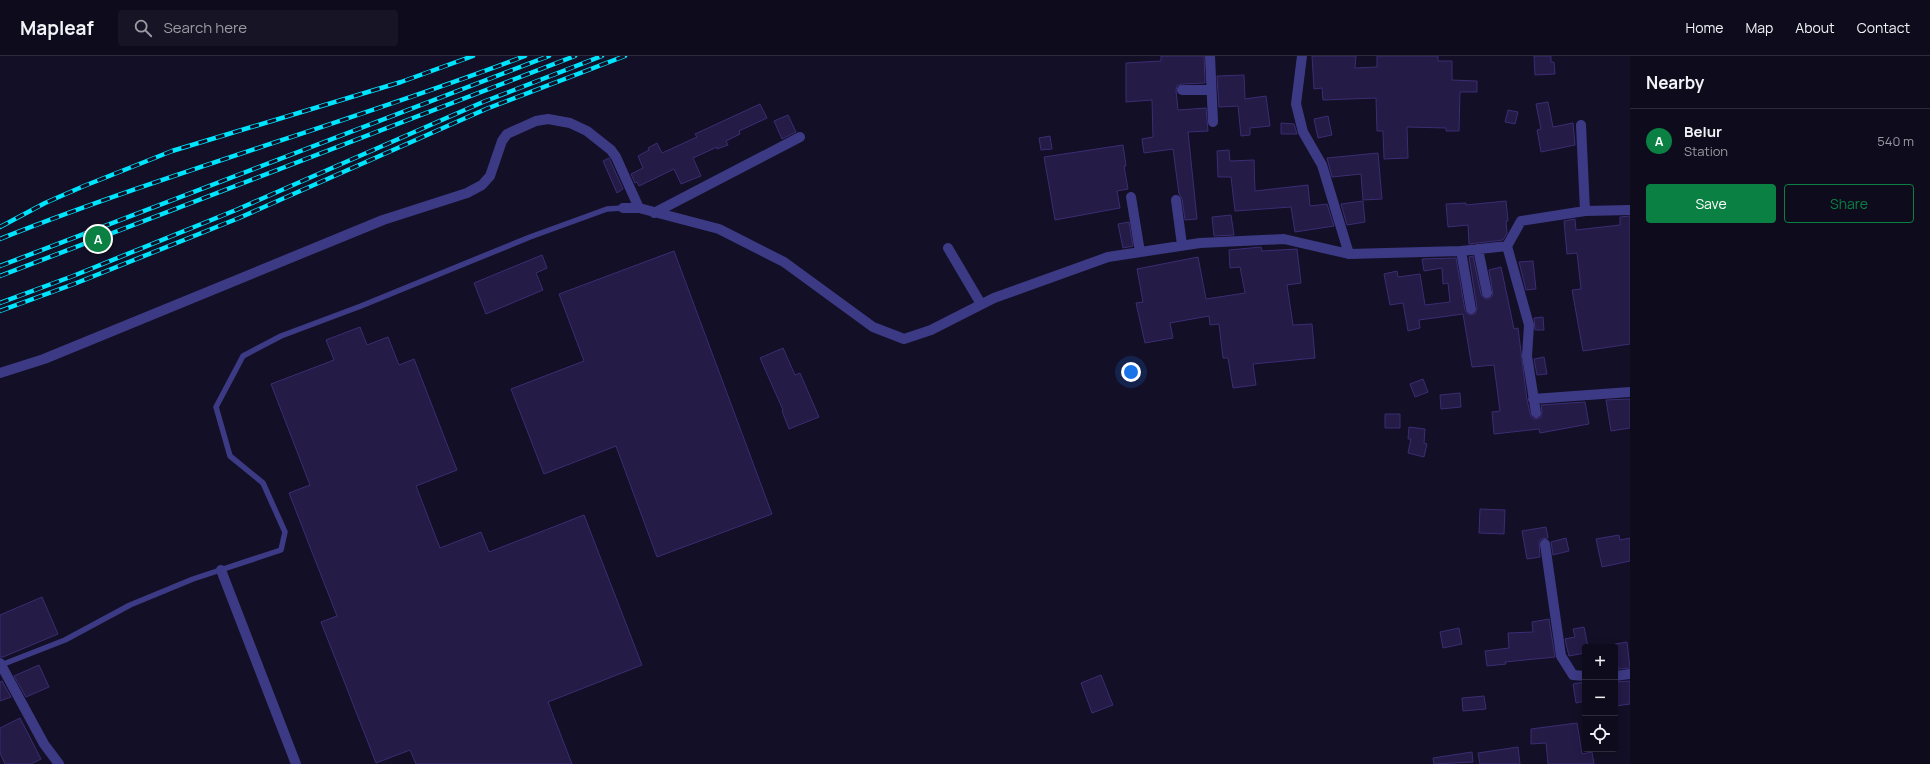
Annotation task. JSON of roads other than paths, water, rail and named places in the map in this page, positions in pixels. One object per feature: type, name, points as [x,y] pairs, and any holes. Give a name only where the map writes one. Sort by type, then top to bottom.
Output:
[{"type":"street","points":[[1210,56],[1213,122]]},
{"type":"street","points":[[1302,56],[1296,104],[1303,132],[1322,165],[1349,254]]},
{"type":"street","points":[[1182,90],[1211,90]]},
{"type":"street","points":[[0,373],[44,359],[383,220],[467,193],[482,185],[490,176],[502,142],[507,134],[536,121],[548,119],[570,122],[587,131],[611,150],[616,157],[639,208]]},
{"type":"street","points":[[1581,125],[1585,211]]},
{"type":"street","points":[[654,213],[800,137]]},
{"type":"street","points":[[1131,196],[1140,252]]},
{"type":"street","points":[[1176,200],[1182,245]]},
{"type":"street","points":[[623,208],[639,208],[719,229],[784,262],[873,327],[904,339],[931,330],[994,298],[1108,256],[1200,242],[1284,239],[1349,254],[1461,251],[1507,246]]},
{"type":"street","points":[[1536,412],[1526,356],[1529,325],[1507,246],[1521,221],[1585,211],[1630,210]]},
{"type":"street","points":[[948,248],[981,304]]},
{"type":"street","points":[[1478,249],[1487,293]]},
{"type":"street","points":[[1461,251],[1471,309]]},
{"type":"street","points":[[1533,399],[1630,392]]},
{"type":"street","points":[[1545,544],[1561,656],[1573,675],[1582,676]]},
{"type":"street","points":[[221,570],[296,764]]},
{"type":"street","points":[[1,664],[44,744],[58,764]]},
{"type":"street","points":[[1618,676],[1630,674]]},
{"type":"lane","points":[[1,664],[65,640],[130,605],[192,579],[281,550],[285,532],[263,483],[230,456],[216,407],[243,356],[281,336],[362,306],[530,237],[607,209],[623,208]]},
{"type":"railway","points":[[0,227],[45,203],[172,151],[401,82],[473,56]]},
{"type":"railway","points":[[0,239],[130,191],[394,103],[525,56]]},
{"type":"railway","points":[[0,266],[549,56]]},
{"type":"railway","points":[[0,276],[575,56]]},
{"type":"railway","points":[[0,303],[73,276],[236,210],[483,102],[602,56]]},
{"type":"railway","points":[[0,311],[74,284],[239,218],[486,109],[625,56]]},
{"type":"place","name":"Belur","points":[[98,239]]}]
